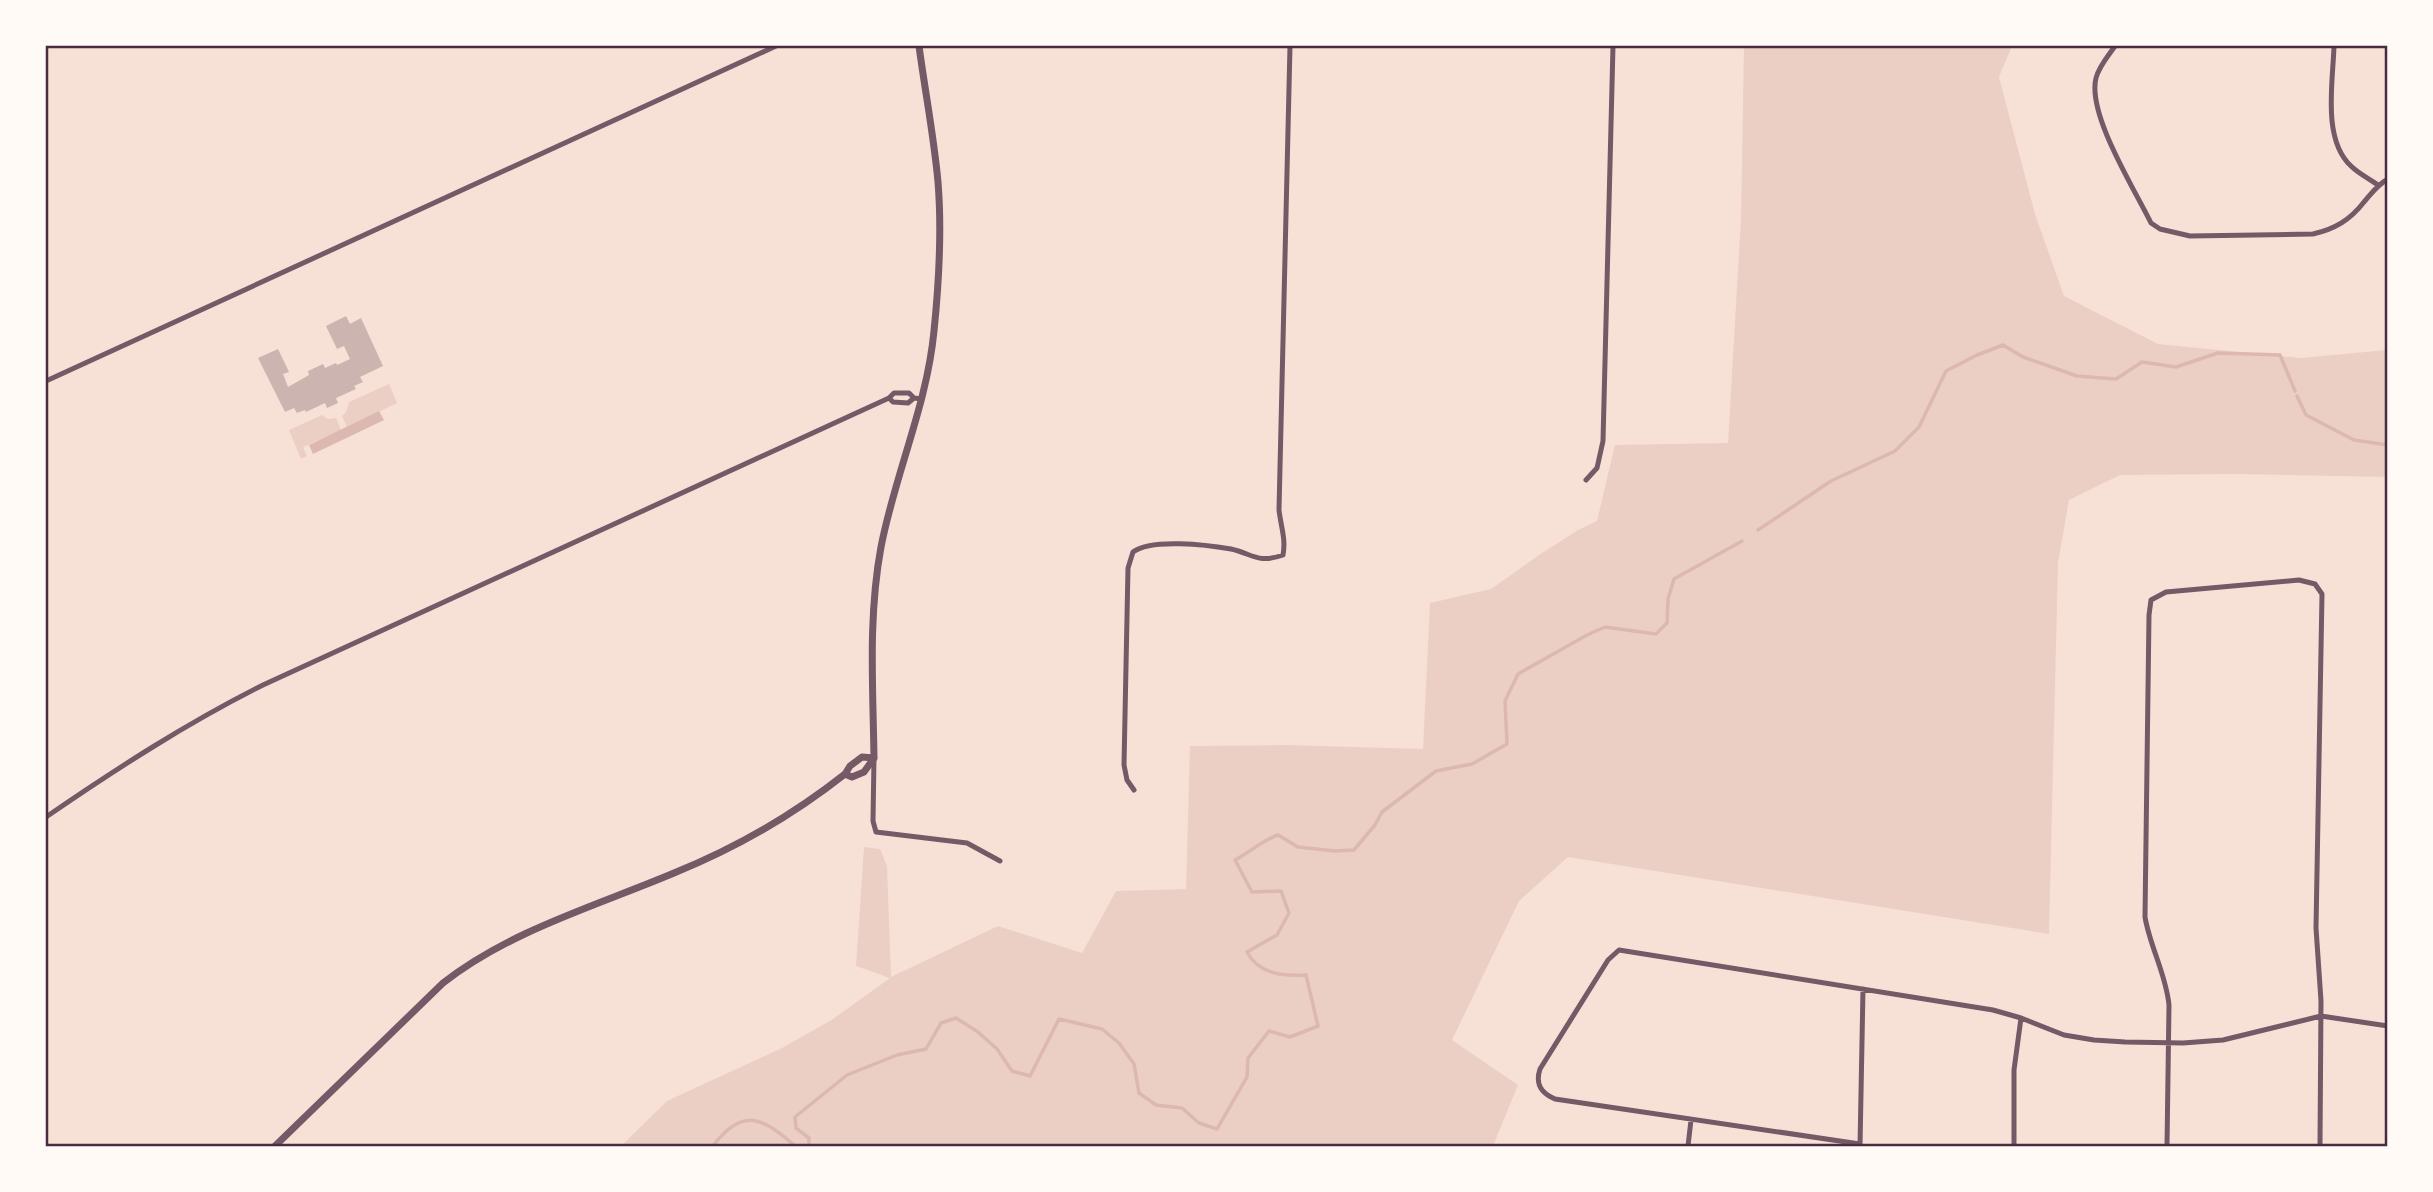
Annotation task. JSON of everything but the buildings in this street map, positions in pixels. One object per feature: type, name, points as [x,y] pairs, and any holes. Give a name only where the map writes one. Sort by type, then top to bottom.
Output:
[{"type":"street","points":[[46,381],[776,46]]},
{"type":"street","points":[[919,46],[938,183],[939,251],[934,333],[887,521],[875,587],[872,621],[873,821],[876,832],[967,842],[1000,861]]},
{"type":"street","points":[[1134,790],[1127,780],[1124,765],[1128,568],[1133,552],[1146,545],[1192,545],[1233,550],[1256,559],[1270,560],[1283,555],[1286,540],[1281,529],[1279,510],[1290,46]]},
{"type":"street","points":[[1586,480],[1597,468],[1603,441],[1613,46]]},
{"type":"street","points":[[2115,46],[2097,74],[2095,104],[2106,133],[2151,223],[2160,229],[2190,236],[2313,234],[2346,221],[2378,185],[2388,179]]},
{"type":"street","points":[[2334,46],[2332,130],[2336,144],[2352,168],[2378,185]]},
{"type":"street","points":[[46,817],[200,717],[242,695],[889,398],[894,393],[909,393],[918,398]]},
{"type":"street","points":[[889,398],[893,402],[908,403],[918,398]]},
{"type":"street","points":[[2167,1146],[2167,986],[2147,931],[2144,893],[2148,615],[2151,600],[2166,592],[2299,580],[2315,584],[2322,594],[2316,928],[2321,1016],[2320,1146]]},
{"type":"street","points":[[275,1146],[443,983],[465,965],[509,940],[722,853],[764,831],[845,774],[850,766],[862,757],[874,758]]},
{"type":"street","points":[[845,774],[852,777],[864,772],[874,758]]},
{"type":"street","points":[[1863,989],[1860,1145],[1555,1099],[1546,1095],[1539,1087],[1537,1078],[1540,1069],[1613,954],[1619,950],[1629,951],[1993,1010],[2076,1038],[2105,1041],[2168,1043],[2224,1040],[2321,1016],[2388,1026]]},
{"type":"street","points":[[2014,1146],[2014,1070],[2021,1018]]},
{"type":"street","points":[[1688,1146],[1691,1120]]},
{"type":"shaded area","points":[[1744,46],[2012,46],[1999,77],[2035,214],[2064,296],[2158,344],[2300,358],[2387,350],[2387,477],[2120,475],[2069,500],[2058,563],[2049,934],[1568,857],[1519,901],[1452,1040],[1518,1085],[1493,1146],[621,1146],[667,1101],[782,1048],[833,1019],[890,978],[856,966],[864,847],[880,849],[887,866],[891,977],[998,926],[1082,953],[1116,891],[1186,889],[1190,746],[1287,745],[1423,749],[1430,603],[1491,589],[1539,555],[1597,521],[1615,445],[1728,443],[1741,218]]},
{"type":"shaded area","points":[[389,384],[397,403],[347,427],[342,416],[349,402]]},
{"type":"shaded area","points":[[379,411],[384,420],[313,454],[309,445]]},
{"type":"shaded area","points":[[322,415],[328,419],[336,418],[341,430],[303,447],[307,456],[301,459],[289,430]]},
{"type":"waterway","points":[[1758,530],[1831,481],[1895,451],[1919,427],[1946,371],[2003,345],[2023,357],[2077,376],[2116,379],[2142,362],[2176,367],[2218,353],[2280,355],[2295,391]]},
{"type":"waterway","points":[[2297,396],[2306,415],[2354,440],[2388,445]]},
{"type":"waterway","points":[[809,1146],[809,1138],[796,1128],[795,1117],[847,1075],[897,1055],[926,1049],[941,1023],[956,1018],[978,1032],[997,1049],[1012,1071],[1030,1076],[1059,1019],[1102,1029],[1119,1043],[1134,1064],[1139,1093],[1156,1105],[1182,1108],[1199,1123],[1217,1129],[1247,1077],[1248,1058],[1269,1031],[1290,1037],[1318,1026],[1306,975],[1265,970],[1252,960],[1247,952],[1277,935],[1289,913],[1281,891],[1252,892],[1235,860],[1278,835],[1298,847],[1354,850],[1382,812],[1436,771],[1472,764],[1507,744],[1505,701],[1518,674],[1605,627],[1656,634],[1667,623],[1668,599],[1674,579],[1742,541]]},
{"type":"waterway","points":[[713,1146],[734,1125],[753,1120],[773,1129],[795,1146]]}]
